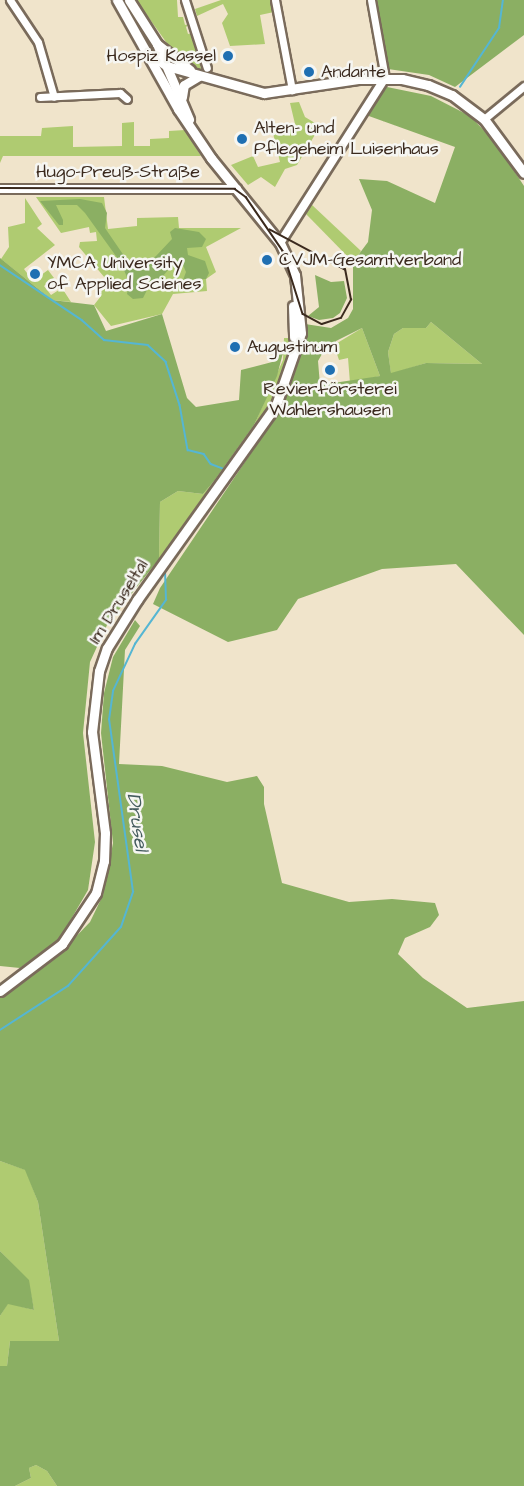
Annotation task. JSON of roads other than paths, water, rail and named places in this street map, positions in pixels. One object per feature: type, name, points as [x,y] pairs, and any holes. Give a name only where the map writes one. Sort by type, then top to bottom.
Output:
[{"type":"main road","name":"Im Druseltal","points":[[0,991],[62,945],[96,893],[104,861],[105,833],[93,732],[98,681],[107,648],[157,572],[261,429],[291,370],[301,326],[297,288],[280,243],[192,127],[165,86],[149,53],[117,0]]},
{"type":"main road","points":[[129,0],[157,44],[199,76]]},
{"type":"main road","name":"Im Druseltal","points":[[157,44],[184,102],[192,127]]},
{"type":"main road","points":[[149,53],[167,66],[242,90],[264,93],[386,78],[440,89],[484,119],[524,173]]},
{"type":"main road","points":[[184,102],[184,85],[199,76]]},
{"type":"street","points":[[10,0],[38,42],[54,97]]},
{"type":"street","points":[[185,0],[207,68]]},
{"type":"street","points":[[276,0],[292,90]]},
{"type":"street","points":[[280,243],[386,78],[371,0]]},
{"type":"street","points":[[484,119],[524,86]]},
{"type":"street","points":[[40,97],[120,93],[128,99]]},
{"type":"street","name":"Hugo-Preuß-Straße","points":[[0,189],[237,189]]},
{"type":"waterway","points":[[460,87],[499,28],[503,0]]},
{"type":"waterway","name":"Drusel","points":[[0,265],[82,320],[104,340],[148,345],[166,362],[180,405],[188,450],[204,454],[211,464],[224,469]]},
{"type":"waterway","name":"Drusel","points":[[0,1030],[68,986],[121,927],[133,892],[109,720],[113,691],[135,644],[166,600],[165,574]]},
{"type":"tram line","points":[[0,188],[235,189],[246,197],[283,251],[303,314],[322,324],[341,318],[351,300],[345,270],[270,230]]},
{"type":"place","name":"Hospiz Kassel","points":[[228,56]]},
{"type":"place","name":"Andante","points":[[309,72]]},
{"type":"place","name":"Alten- und Pflegeheim Luisenhaus","points":[[242,139]]},
{"type":"place","name":"CVJM-Gesamtverband","points":[[267,260]]},
{"type":"place","name":"YMCA University of Applied Scienes","points":[[35,274]]},
{"type":"place","name":"Augustinum","points":[[235,347]]},
{"type":"place","name":"Revierförsterei Wahlershausen","points":[[330,370]]}]
